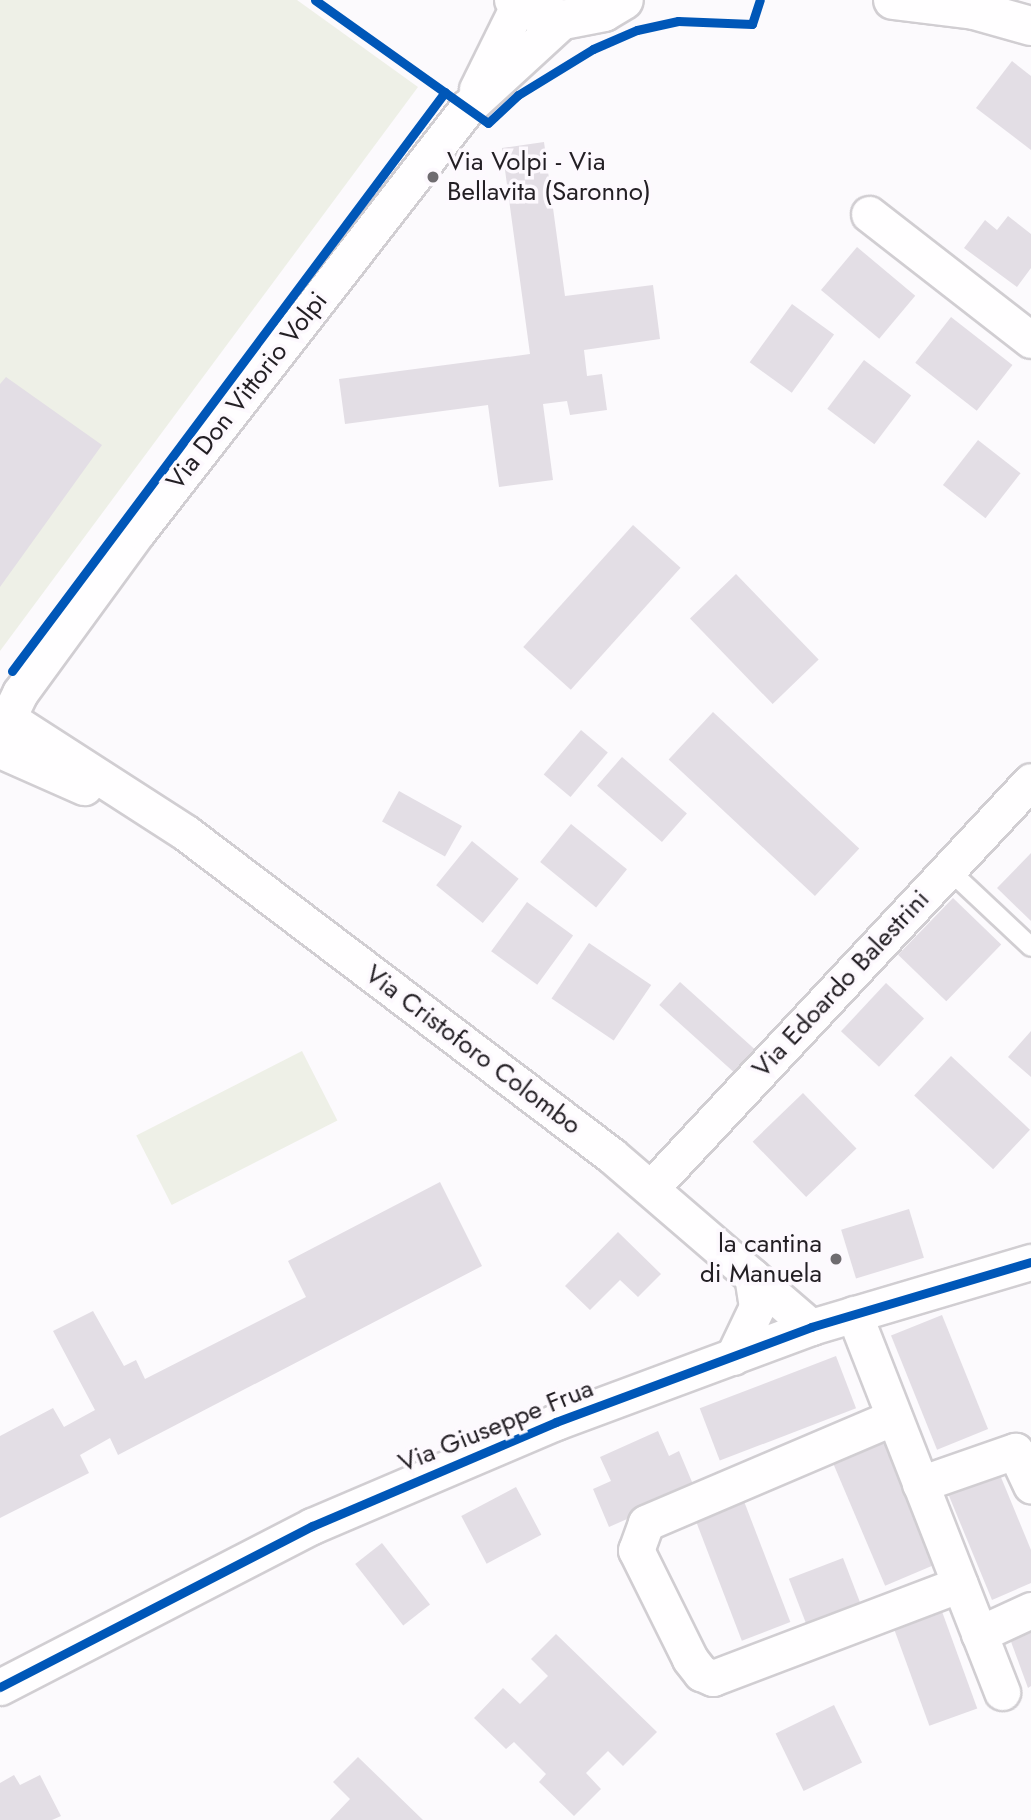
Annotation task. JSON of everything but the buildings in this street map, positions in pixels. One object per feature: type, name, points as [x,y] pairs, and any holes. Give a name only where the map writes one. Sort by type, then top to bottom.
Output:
[{"type":"street","points":[[909,0],[976,5],[1031,26]]},
{"type":"street","points":[[516,2],[563,20],[633,8]]},
{"type":"street","name":"Via Don Vittorio Volpi","points":[[468,107],[516,2]]},
{"type":"street","name":"Via Don Vittorio Volpi","points":[[2,720],[139,530],[468,107],[563,20]]},
{"type":"street","points":[[869,214],[1031,340]]},
{"type":"street","name":"Via Cristoforo Colombo","points":[[2,720],[186,832],[652,1187],[811,1328]]},
{"type":"street","name":"Via Cristoforo Colombo","points":[[0,750],[186,832]]},
{"type":"street","name":"Via Edoardo Balestrini","points":[[652,1187],[1031,781]]},
{"type":"street","name":"Via Giuseppe Frua","points":[[0,1687],[312,1526],[556,1422],[811,1328],[1031,1262]]},
{"type":"street","points":[[733,1357],[757,1307],[752,1276]]},
{"type":"street","points":[[854,1314],[1002,1692]]},
{"type":"street","points":[[894,1417],[646,1523],[636,1550],[690,1659],[701,1674],[713,1678],[960,1584]]},
{"type":"street","points":[[920,1484],[1015,1451],[1031,1485]]},
{"type":"street","points":[[979,1634],[1031,1611]]},
{"type":"lane","points":[[947,868],[1031,947]]},
{"type":"path","points":[[633,8],[678,22],[752,24],[760,0]]},
{"type":"shaded area","points":[[0,0],[297,0],[418,87],[0,651]]},
{"type":"shaded area","points":[[302,1051],[337,1120],[172,1205],[136,1135]]},
{"type":"cycle path","points":[[315,0],[488,123],[518,95],[593,49],[637,30],[678,21],[752,24],[760,0]]},
{"type":"cycle path","points":[[12,671],[445,92]]},
{"type":"cycle path","points":[[0,1687],[312,1526],[556,1422],[811,1327],[1031,1262]]},
{"type":"place","name":"Via Volpi - Via Bellavita (Saronno)","points":[[433,177]]},
{"type":"place","name":"la cantina di Manuela","points":[[836,1259]]}]
